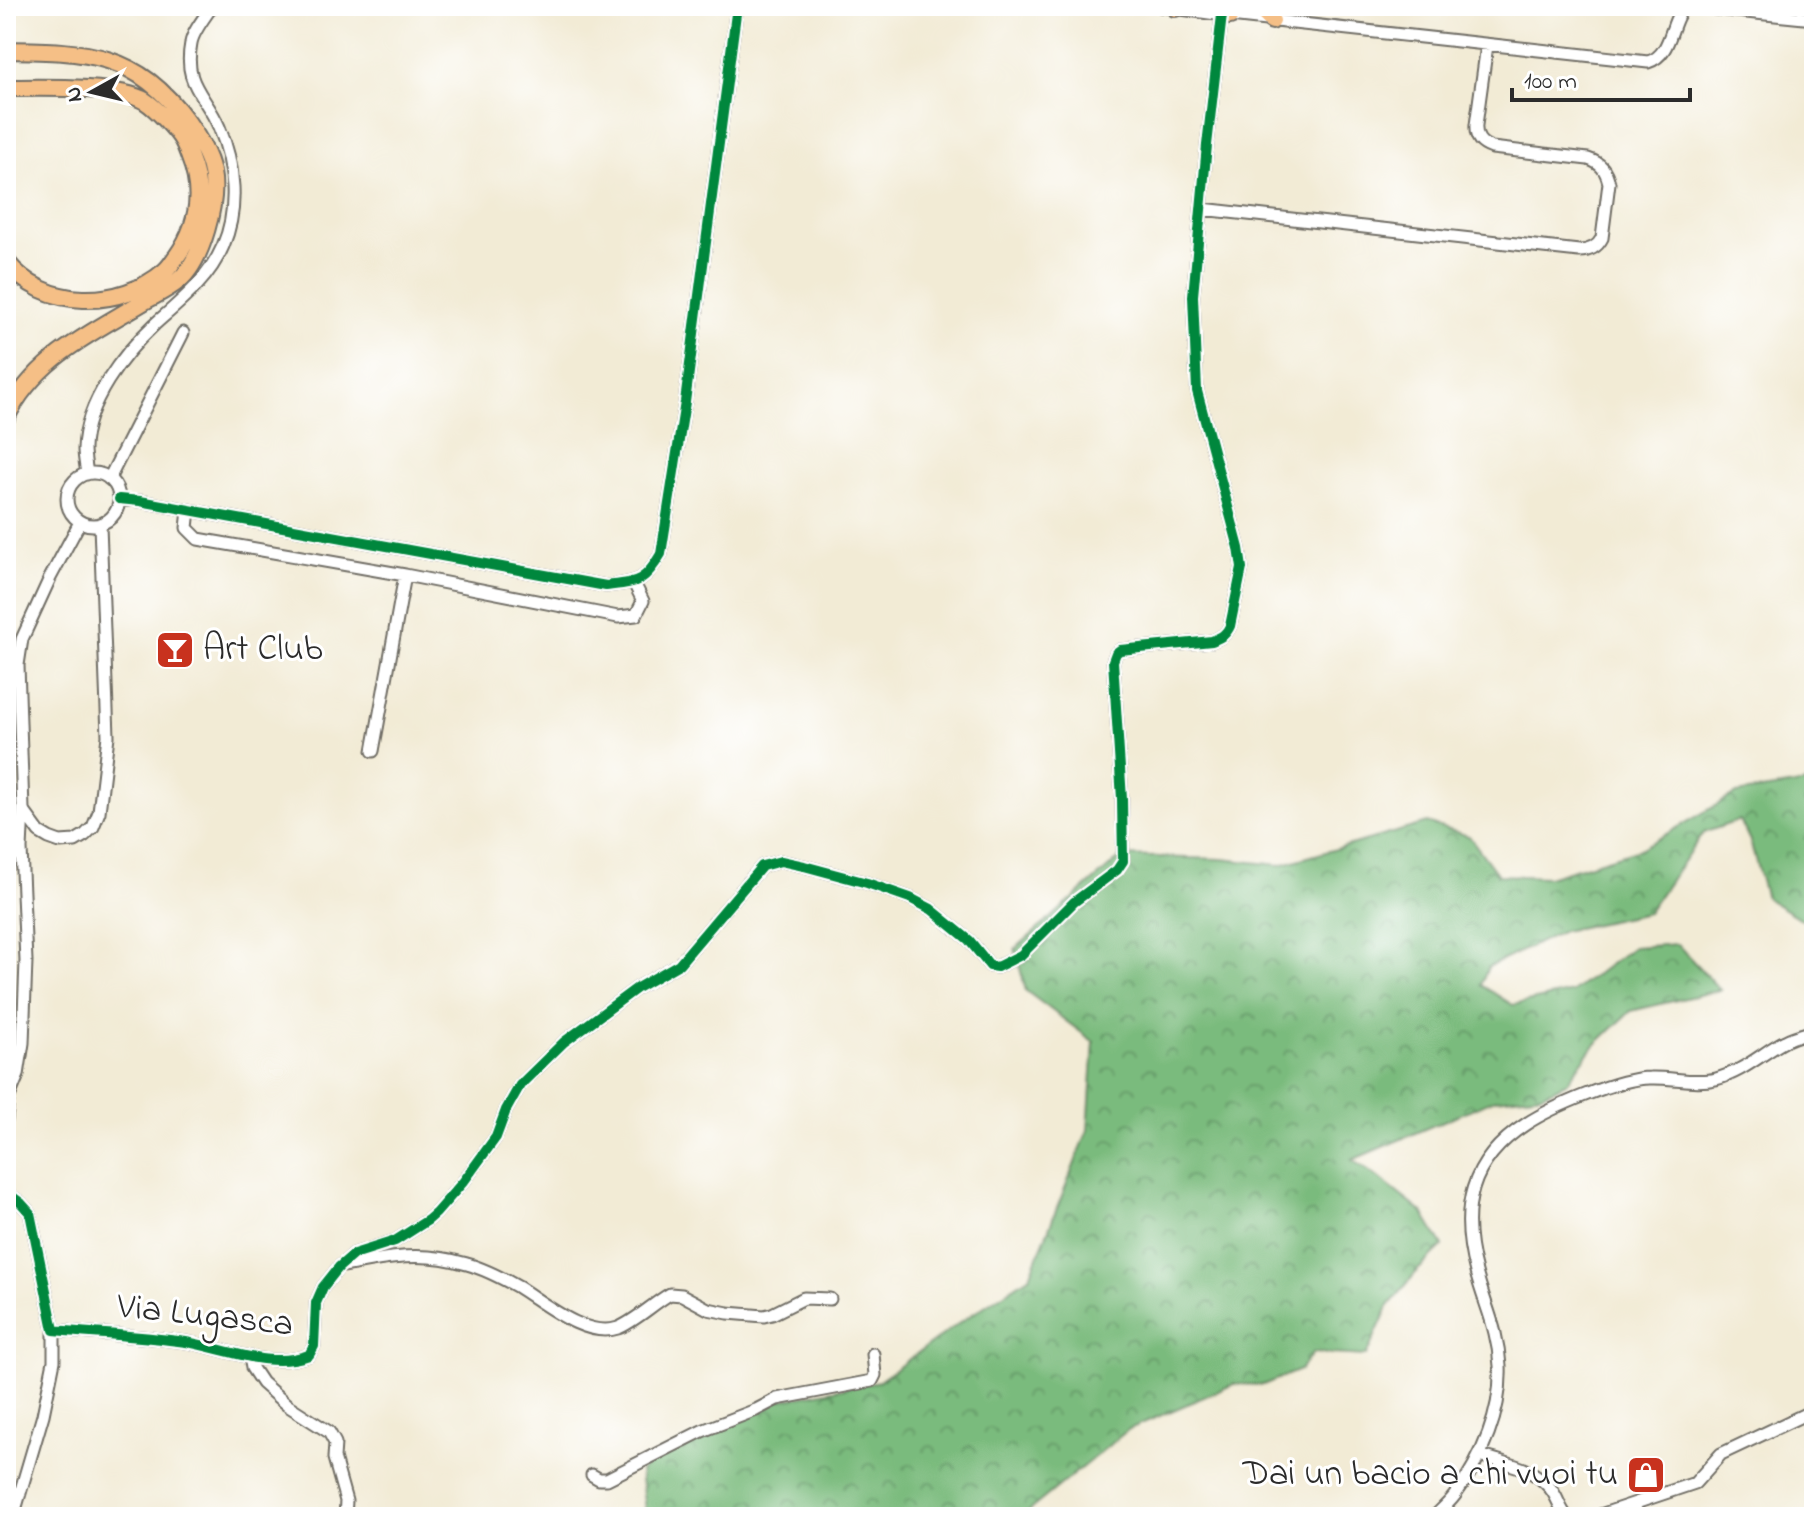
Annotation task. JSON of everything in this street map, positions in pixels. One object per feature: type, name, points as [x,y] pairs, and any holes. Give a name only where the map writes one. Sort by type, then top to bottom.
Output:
[{"type":"highway","points":[[1256,6],[1272,21]]},
{"type":"highway","points":[[6,50],[59,50],[125,66],[173,102],[199,139],[213,173],[212,212],[201,248],[181,278],[65,349],[27,383],[6,418]]},
{"type":"highway","points":[[6,261],[26,280],[62,297],[90,299],[121,294],[167,270],[188,241],[198,207],[195,170],[183,140],[145,101],[117,92],[8,88]]},
{"type":"street","points":[[87,474],[84,449],[88,428],[105,385],[136,342],[204,278],[223,246],[234,204],[231,164],[219,126],[196,89],[189,69],[191,40],[212,6]]},
{"type":"street","points":[[119,499],[606,586],[634,583],[650,571],[661,554],[685,402],[737,6]]},
{"type":"street","points":[[1171,7],[1648,62],[1655,60],[1666,46],[1682,8],[1688,6],[1814,19]]},
{"type":"street","points":[[339,1267],[354,1254],[395,1241],[436,1213],[496,1137],[520,1085],[564,1042],[637,988],[679,964],[762,866],[781,861],[867,883],[910,898],[931,909],[969,940],[990,966],[997,967],[1021,955],[1074,902],[1117,870],[1123,861],[1113,661],[1116,653],[1220,638],[1230,626],[1242,568],[1197,391],[1193,296],[1207,145],[1226,11]]},
{"type":"street","points":[[1202,209],[1579,251],[1593,248],[1602,238],[1609,183],[1602,166],[1588,159],[1492,148],[1485,146],[1475,132],[1487,45]]},
{"type":"street","points":[[109,479],[183,333]]},
{"type":"street","points":[[95,473],[109,479],[115,484],[119,499],[114,515],[100,525],[80,522],[68,509],[66,500],[72,483],[79,477],[95,473]]},
{"type":"street","points":[[189,510],[187,528],[198,539],[405,575],[618,617],[636,615],[643,601],[634,583]]},
{"type":"street","points":[[6,1120],[8,1099],[18,1075],[23,1043],[26,961],[18,665],[22,639],[80,522]]},
{"type":"street","points":[[23,809],[39,832],[60,842],[75,841],[85,835],[93,827],[99,812],[108,736],[100,525]]},
{"type":"street","points":[[373,751],[405,575]]},
{"type":"street","points":[[1434,1517],[1454,1497],[1480,1455],[1499,1391],[1500,1365],[1495,1327],[1476,1274],[1468,1233],[1474,1187],[1486,1159],[1500,1143],[1528,1123],[1582,1097],[1648,1077],[1713,1080],[1736,1072],[1787,1040],[1814,1031]]},
{"type":"street","points":[[6,1192],[30,1213],[54,1330],[54,1361],[43,1415],[13,1517]]},
{"type":"street","points":[[339,1267],[392,1256],[465,1263],[487,1271],[557,1313],[596,1330],[618,1328],[670,1294],[682,1295],[708,1309],[764,1316],[804,1298],[830,1299]]},
{"type":"street","name":"Via Lugasca","points":[[54,1330],[188,1342],[250,1357],[300,1359],[309,1355],[314,1346],[316,1303],[323,1287],[339,1267]]},
{"type":"street","points":[[592,1475],[607,1479],[702,1431],[777,1399],[872,1381],[875,1375],[873,1354]]},
{"type":"street","points":[[250,1357],[252,1368],[262,1383],[287,1405],[329,1432],[335,1443],[334,1458],[346,1501],[345,1517]]},
{"type":"street","points":[[1594,1517],[1695,1483],[1721,1454],[1814,1410]]},
{"type":"street","points":[[1480,1455],[1526,1468],[1542,1478],[1554,1492],[1567,1517]]},
{"type":"street","points":[[1633,1505],[1640,1517]]},
{"type":"green space","points":[[1814,782],[1814,923],[1809,924],[1766,898],[1750,841],[1740,820],[1703,833],[1647,913],[1563,931],[1488,967],[1481,985],[1513,1005],[1572,992],[1633,947],[1677,944],[1720,990],[1631,1011],[1595,1045],[1566,1083],[1543,1094],[1495,1099],[1352,1160],[1423,1213],[1443,1246],[1418,1270],[1388,1307],[1366,1356],[1313,1353],[1300,1370],[1263,1385],[1234,1384],[1129,1429],[1021,1517],[646,1517],[640,1471],[673,1447],[771,1402],[879,1381],[1030,1276],[1088,1130],[1094,1042],[1026,991],[1015,949],[1122,856],[1222,859],[1280,865],[1427,823],[1469,836],[1498,875],[1548,877],[1640,849],[1736,794]]},
{"type":"cycle path","points":[[119,499],[606,586],[633,582],[645,576],[661,554],[685,402],[737,6]]},
{"type":"cycle path","points":[[6,1192],[30,1213],[54,1330],[186,1342],[263,1359],[294,1359],[309,1355],[314,1346],[316,1303],[323,1287],[339,1267],[354,1254],[395,1241],[436,1213],[496,1137],[520,1085],[564,1042],[637,988],[679,964],[762,866],[781,861],[867,883],[910,898],[931,909],[969,940],[990,966],[997,967],[1021,955],[1074,902],[1117,870],[1123,861],[1113,661],[1116,653],[1120,650],[1212,641],[1223,635],[1230,626],[1242,568],[1197,391],[1193,296],[1222,15]]},
{"type":"place","name":"Art Club","points":[[175,650]]},
{"type":"place","name":"Dai un bacio a chi vuoi tu","points":[[1646,1475]]}]
